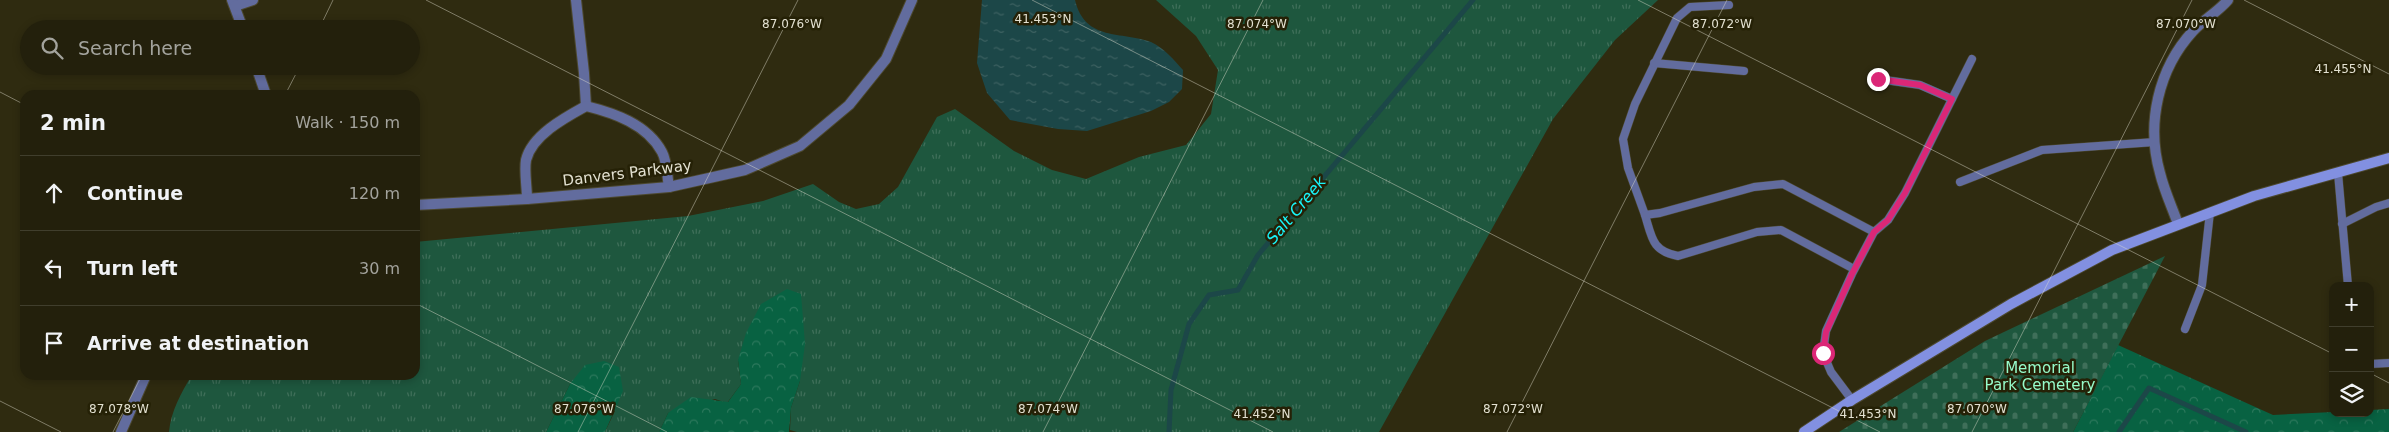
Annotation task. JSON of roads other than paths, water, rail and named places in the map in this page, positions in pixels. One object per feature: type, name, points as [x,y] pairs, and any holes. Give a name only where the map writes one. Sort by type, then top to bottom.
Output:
[{"type":"main road","points":[[1804,432],[1852,400],[2011,304],[2112,250],[2254,196],[2389,158]]},
{"type":"street","points":[[240,20],[234,3],[253,0]]},
{"type":"street","points":[[576,0],[586,106]]},
{"type":"street","name":"Danvers Parkway","points":[[420,205],[527,199],[670,187],[745,170],[800,146],[849,105],[886,59],[912,0]]},
{"type":"street","points":[[2178,224],[2160,173],[2155,142],[2154,134],[2158,97],[2172,59],[2194,30],[2228,0]]},
{"type":"street","points":[[259,75],[264,90]]},
{"type":"street","points":[[527,199],[526,159],[538,139],[556,123],[586,106],[615,114],[644,131],[662,152],[670,187]]},
{"type":"street","points":[[121,432],[144,380]]},
{"type":"lane","points":[[1729,5],[1690,7],[1676,18],[1635,104],[1623,139],[1628,168],[1652,239],[1660,251],[1678,256],[1757,232],[1781,230],[1854,269]]},
{"type":"lane","points":[[1852,400],[1831,372],[1823,353],[1826,332],[1854,269],[1874,232],[1888,220],[1905,193],[1972,59]]},
{"type":"lane","points":[[1654,62],[1744,71]]},
{"type":"lane","points":[[1878,79],[1920,85],[1952,99]]},
{"type":"lane","points":[[1960,182],[2042,150],[2155,142]]},
{"type":"lane","points":[[2338,173],[2348,282]]},
{"type":"lane","points":[[1645,215],[1660,214],[1754,187],[1783,184],[1874,232]]},
{"type":"lane","points":[[2342,224],[2376,206],[2389,203]]},
{"type":"lane","points":[[2185,329],[2202,285],[2210,212]]},
{"type":"lane","points":[[2374,364],[2389,363]]},
{"type":"water","points":[[982,0],[1075,0],[1080,13],[1087,23],[1096,29],[1106,33],[1151,42],[1164,51],[1183,70],[1182,89],[1169,102],[1151,111],[1087,131],[1058,129],[1010,120],[987,93],[977,63]]},
{"type":"waterway","name":"Salt Creek","points":[[1169,432],[1171,390],[1189,324],[1209,295],[1238,290],[1258,255],[1473,0]]},
{"type":"waterway","points":[[2119,432],[2149,388],[2246,432]]},
{"type":"park label","name":"Memorial Park Cemetery","points":[[2040,376]]}]
